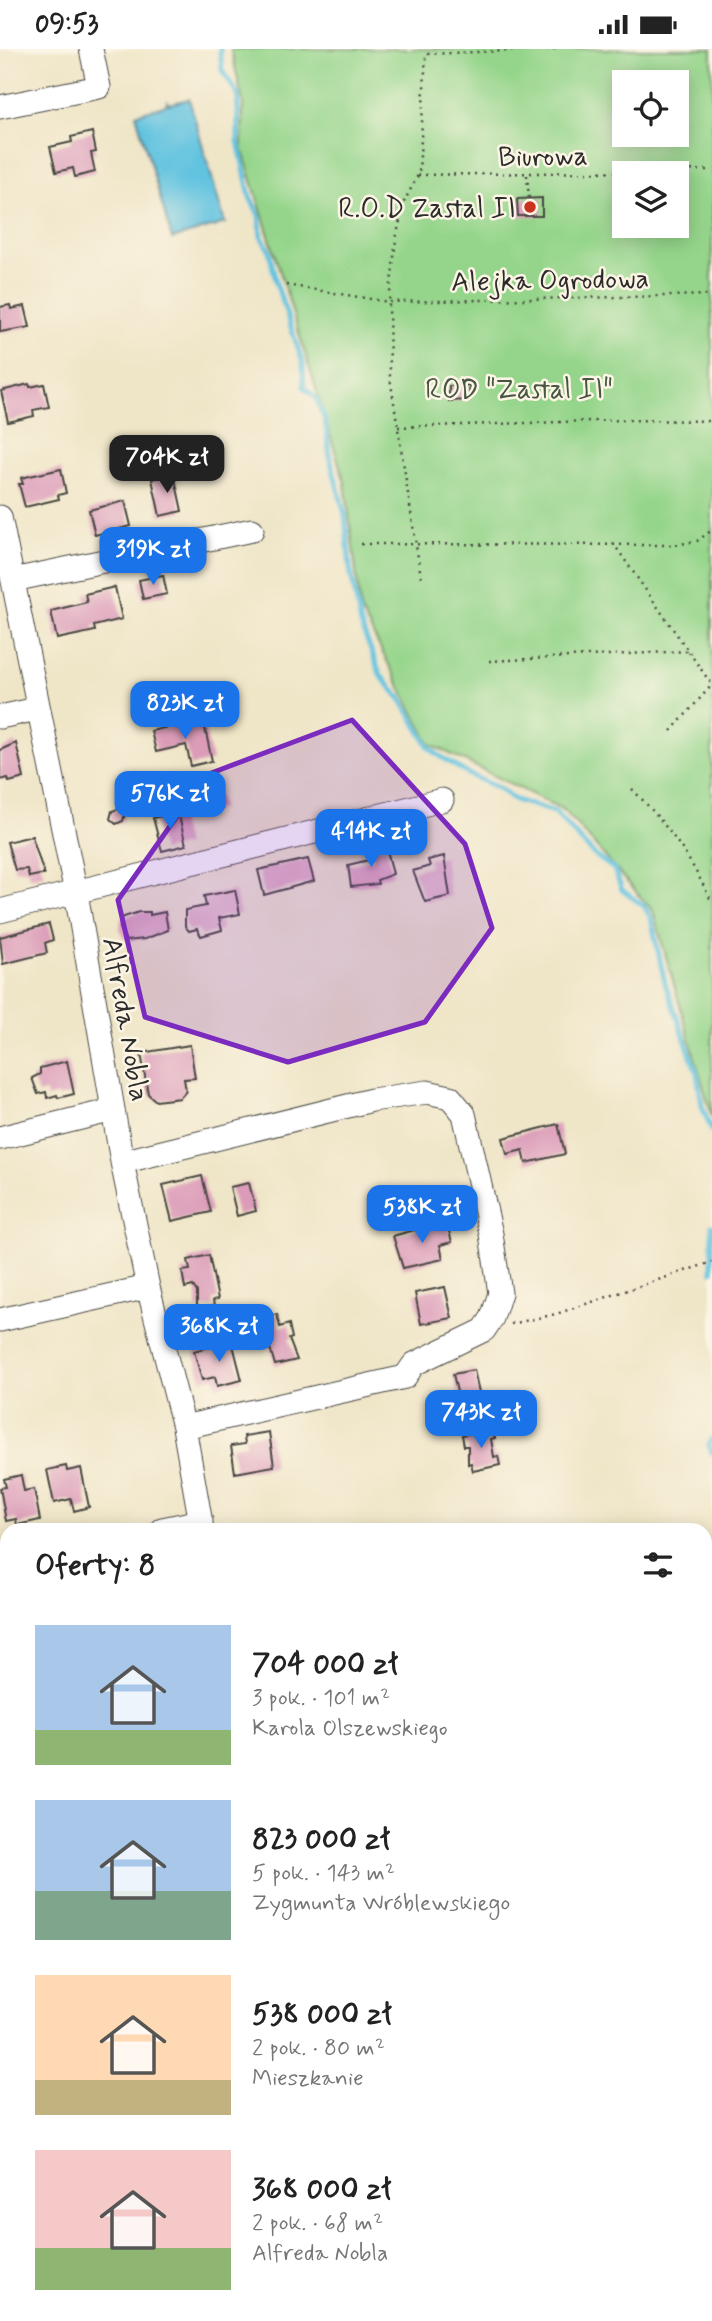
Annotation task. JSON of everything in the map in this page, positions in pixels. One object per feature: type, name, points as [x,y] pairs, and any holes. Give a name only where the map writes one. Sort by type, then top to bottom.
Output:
[{"type":"street","points":[[0,107],[99,87],[91,49]]},
{"type":"street","name":"Alfreda Nobla","points":[[0,517],[76,893],[122,1163],[148,1287],[184,1427],[202,1523]]},
{"type":"street","points":[[13,580],[252,530]]},
{"type":"street","points":[[0,717],[37,709]]},
{"type":"street","points":[[0,911],[442,800]]},
{"type":"street","points":[[122,1163],[372,1100],[427,1091],[450,1097],[464,1114],[491,1234],[500,1293],[492,1318],[484,1330],[415,1364],[405,1377],[184,1427]]},
{"type":"street","points":[[0,1138],[113,1111]]},
{"type":"street","points":[[0,1319],[148,1287]]},
{"type":"path","points":[[421,577],[390,377],[390,302],[396,239],[404,202],[418,175],[426,54],[556,49]]},
{"type":"path","name":"Biurowa","points":[[418,175],[712,170]]},
{"type":"path","points":[[527,175],[529,199]]},
{"type":"path","name":"Alejka Ogrodowa","points":[[286,285],[390,302],[712,295]]},
{"type":"path","points":[[398,427],[624,420],[712,421]]},
{"type":"path","points":[[361,544],[675,545],[697,541],[712,530]]},
{"type":"path","points":[[613,543],[712,685],[671,731]]},
{"type":"path","points":[[489,661],[688,651]]},
{"type":"path","points":[[632,789],[666,823],[699,875],[712,903]]},
{"type":"path","points":[[484,1330],[556,1314],[712,1262]]},
{"type":"highlighted area","points":[[352,720],[465,844],[492,928],[425,1022],[288,1062],[145,1017],[118,900],[206,775]]},
{"type":"green space","name":"ROD \"Zastal II\"","points":[[231,49],[712,49],[712,1117],[653,911],[564,810],[430,744],[361,611],[345,483],[242,148],[243,102]]},
{"type":"water","points":[[189,99],[225,223],[172,239],[136,114],[166,105],[167,101],[169,104]]},
{"type":"building","points":[[92,132],[96,152],[91,153],[95,172],[75,177],[73,168],[56,172],[50,147],[72,142],[71,137]]},
{"type":"building","name":"R.O.D Zastal II","points":[[542,198],[542,216],[518,216],[517,199]]},
{"type":"building","points":[[10,305],[11,309],[25,306],[30,327],[0,332],[0,307]]},
{"type":"building","points":[[29,384],[30,387],[44,384],[49,407],[33,410],[34,416],[8,422],[1,391]]},
{"type":"building","points":[[469,385],[470,400],[449,401],[449,386]]},
{"type":"building","points":[[61,469],[66,493],[58,495],[59,499],[25,507],[19,484],[23,484],[21,478]]},
{"type":"building","points":[[174,474],[182,511],[160,516],[152,479]]},
{"type":"building","points":[[125,501],[131,526],[95,535],[89,510]]},
{"type":"building","points":[[163,575],[167,594],[143,599],[139,580]]},
{"type":"building","points":[[115,587],[122,619],[94,626],[95,631],[57,639],[51,611],[87,602],[85,594]]},
{"type":"building","points":[[203,719],[212,761],[191,766],[186,745],[156,752],[151,731]]},
{"type":"building","points":[[16,743],[24,778],[9,782],[8,778],[0,780],[0,750]]},
{"type":"building","points":[[217,790],[222,808],[195,815],[191,796]]},
{"type":"building","points":[[118,809],[125,813],[123,821],[116,824],[110,819],[112,811]]},
{"type":"building","points":[[178,812],[186,845],[162,851],[153,818]]},
{"type":"building","points":[[32,836],[44,874],[29,877],[27,869],[15,870],[7,842]]},
{"type":"building","points":[[386,846],[393,874],[377,880],[378,884],[351,887],[348,865],[373,859],[371,850]]},
{"type":"building","points":[[444,856],[450,896],[425,902],[413,871],[430,866],[428,860]]},
{"type":"building","points":[[308,859],[314,881],[264,895],[258,870]]},
{"type":"building","points":[[235,890],[240,914],[219,918],[222,930],[201,936],[197,929],[189,931],[185,926],[185,910],[206,906],[204,896]]},
{"type":"building","points":[[139,912],[150,912],[150,915],[165,912],[168,930],[145,939],[126,941],[120,929],[121,918]]},
{"type":"building","points":[[49,924],[53,940],[45,943],[47,953],[3,964],[0,937]]},
{"type":"building","points":[[190,1045],[195,1078],[184,1079],[186,1091],[180,1098],[156,1101],[148,1094],[141,1053]]},
{"type":"building","points":[[67,1061],[74,1094],[47,1098],[46,1092],[38,1094],[32,1078],[40,1074],[40,1068]]},
{"type":"building","points":[[558,1124],[565,1154],[526,1163],[523,1150],[507,1154],[503,1138]]},
{"type":"building","points":[[202,1176],[211,1212],[172,1221],[163,1185]]},
{"type":"building","points":[[249,1183],[256,1211],[237,1216],[230,1187]]},
{"type":"building","points":[[446,1221],[452,1242],[440,1245],[443,1259],[403,1268],[393,1236]]},
{"type":"building","points":[[209,1255],[218,1299],[213,1300],[214,1306],[197,1309],[197,1292],[193,1286],[185,1288],[182,1271],[190,1270],[188,1260]]},
{"type":"building","points":[[445,1287],[452,1318],[421,1324],[415,1293]]},
{"type":"building","points":[[277,1314],[280,1327],[289,1324],[292,1338],[289,1339],[297,1360],[275,1365],[270,1348],[263,1349],[255,1320]]},
{"type":"building","points":[[232,1341],[242,1380],[217,1386],[215,1377],[202,1380],[194,1351]]},
{"type":"building","points":[[474,1370],[482,1406],[461,1410],[453,1374]]},
{"type":"building","points":[[493,1429],[495,1438],[491,1439],[494,1457],[498,1456],[500,1465],[473,1471],[471,1463],[468,1464],[468,1446],[464,1446],[462,1435]]},
{"type":"building","points":[[269,1432],[274,1466],[235,1473],[231,1446],[245,1444],[244,1436]]},
{"type":"building","points":[[66,1466],[67,1471],[81,1468],[89,1507],[74,1511],[71,1499],[54,1503],[47,1470]]},
{"type":"building","points":[[21,1475],[24,1491],[34,1489],[40,1520],[26,1523],[17,1523],[16,1519],[6,1521],[0,1488],[6,1487],[4,1479]]},
{"type":"waterway","points":[[220,49],[222,70],[238,95],[238,141],[250,197],[259,215],[261,236],[269,250],[276,283],[303,363],[304,387],[316,398],[325,420],[330,458],[345,515],[350,568],[361,625],[381,676],[402,700],[429,747],[437,754],[468,774],[499,788],[515,800],[555,812],[593,854],[614,869],[622,890],[644,906],[651,918],[665,983],[697,1073],[702,1106],[712,1131]]},
{"type":"waterway","points":[[712,1225],[712,1271]]},
{"type":"waterway","points":[[712,1438],[709,1445],[712,1453]]},
{"type":"place","name":"R.O.D Zastal II","points":[[530,207]]}]
